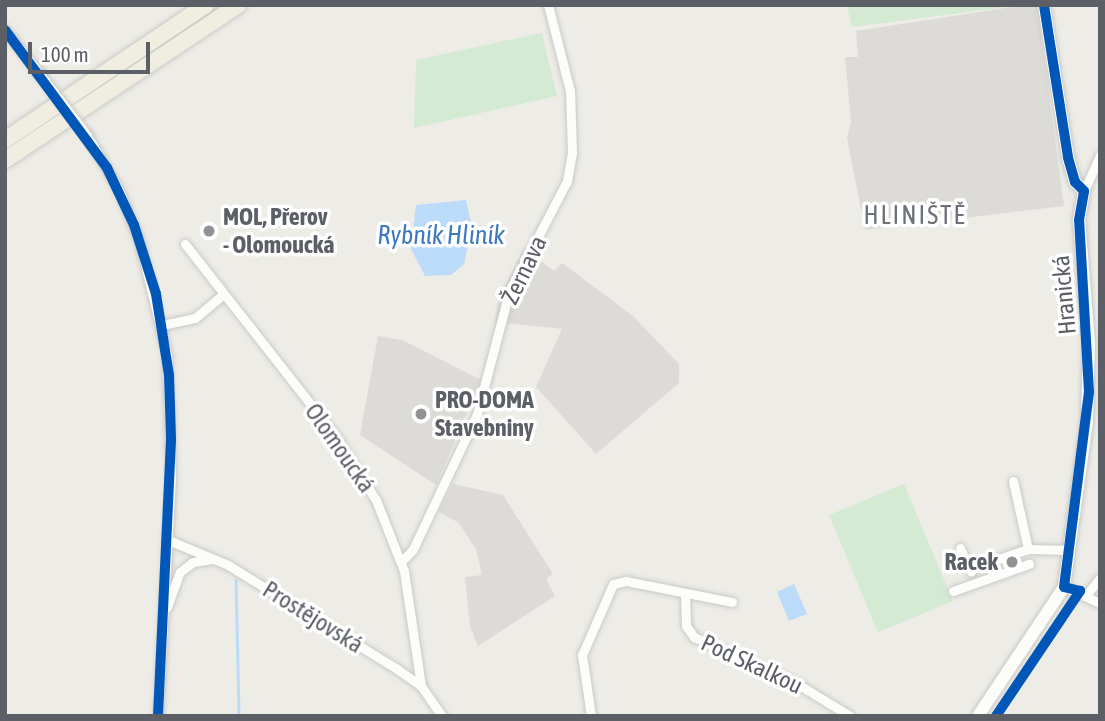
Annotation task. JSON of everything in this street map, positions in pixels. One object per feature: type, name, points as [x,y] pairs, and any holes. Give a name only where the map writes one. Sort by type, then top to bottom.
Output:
[{"type":"highway","points":[[5,140],[76,89],[206,5]]},
{"type":"highway","points":[[5,160],[239,5]]},
{"type":"highway","points":[[5,130],[76,89]]},
{"type":"main road","points":[[1044,5],[1068,157],[1075,182],[1084,191]]},
{"type":"main road","name":"Hranická","points":[[978,716],[1064,587],[1090,383],[1079,220],[1084,191]]},
{"type":"street","name":"Žernava","points":[[401,562],[413,549],[477,414],[509,292],[567,181],[572,153],[570,91],[548,5]]},
{"type":"street","points":[[5,30],[87,135],[134,225],[162,325],[171,406],[168,540],[158,716]]},
{"type":"street","points":[[1084,191],[1100,155]]},
{"type":"street","name":"Olomoucká","points":[[184,244],[354,461],[385,518],[401,562],[421,686]]},
{"type":"street","points":[[162,325],[195,318],[222,295]]},
{"type":"street","points":[[1013,481],[1028,549]]},
{"type":"street","name":"Prostějovská","points":[[168,540],[216,559],[421,686],[443,716]]},
{"type":"street","points":[[960,548],[975,582]]},
{"type":"street","points":[[969,569],[1028,549],[1070,550]]},
{"type":"street","points":[[162,626],[180,572],[197,560],[216,559]]},
{"type":"street","points":[[953,591],[1029,564]]},
{"type":"street","points":[[1087,594],[1100,578]]},
{"type":"street","name":"Pod Skalkou","points":[[591,716],[582,655],[611,586],[626,581],[685,595],[732,602]]},
{"type":"street","points":[[1064,587],[1087,594],[1100,603]]},
{"type":"street","name":"Pod Skalkou","points":[[685,595],[685,622],[694,637],[803,687],[847,715]]},
{"type":"shaded area","points":[[1037,5],[1064,206],[865,230],[847,138],[851,122],[845,57],[858,57],[856,31]]},
{"type":"shaded area","points":[[524,248],[554,271],[562,263],[633,316],[679,364],[679,383],[596,454],[536,387],[562,329],[495,322],[499,298]]},
{"type":"shaded area","points":[[378,336],[402,340],[481,380],[436,485],[360,435]]},
{"type":"shaded area","points":[[453,484],[503,495],[553,574],[546,579],[555,596],[478,646],[470,626],[465,577],[482,575],[476,549],[459,523],[439,512]]},
{"type":"green space","points":[[847,5],[1021,5],[852,27]]},
{"type":"green space","points":[[542,33],[557,96],[414,128],[416,60]]},
{"type":"green space","points":[[904,484],[953,601],[878,632],[829,515]]},
{"type":"water","name":"Rybník Hliník","points":[[466,200],[472,227],[464,264],[451,275],[425,276],[411,249],[416,205]]},
{"type":"water","points":[[794,584],[807,614],[789,621],[777,592]]},
{"type":"waterway","points":[[236,580],[239,716]]},
{"type":"cycle path","points":[[996,716],[1080,591],[1064,587],[1089,392],[1079,220],[1084,191],[1075,182],[1068,157],[1044,5]]},
{"type":"cycle path","points":[[5,30],[107,168],[134,225],[156,294],[169,375],[171,440],[158,716]]},
{"type":"place","name":"MOL, Přerov - Olomoucká","points":[[209,231]]},
{"type":"place","name":"PRO-DOMA Stavebniny","points":[[421,414]]},
{"type":"place","name":"Racek","points":[[1012,562]]},
{"type":"district","name":"HLINIŠTĚ","points":[[915,216]]}]
